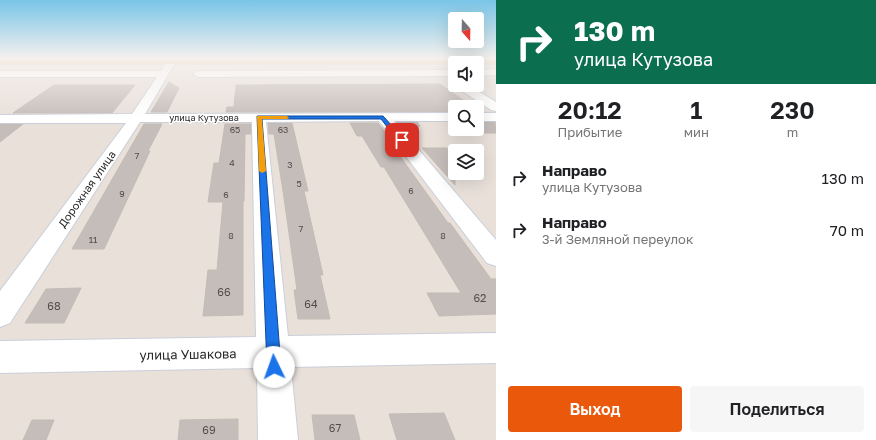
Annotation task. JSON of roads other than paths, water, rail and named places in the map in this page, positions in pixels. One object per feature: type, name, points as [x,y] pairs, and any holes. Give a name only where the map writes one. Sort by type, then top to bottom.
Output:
[{"type":"street","name":"Дорожная улица","points":[[0,314],[136,118],[161,79]]},
{"type":"street","points":[[471,92],[496,107]]},
{"type":"street","points":[[383,117],[496,257]]},
{"type":"street","name":"улица Кутузова","points":[[0,118],[448,117]]},
{"type":"street","points":[[484,117],[496,117]]},
{"type":"street","points":[[259,118],[278,440]]},
{"type":"street","name":"улица Ушакова","points":[[0,357],[496,348]]}]
